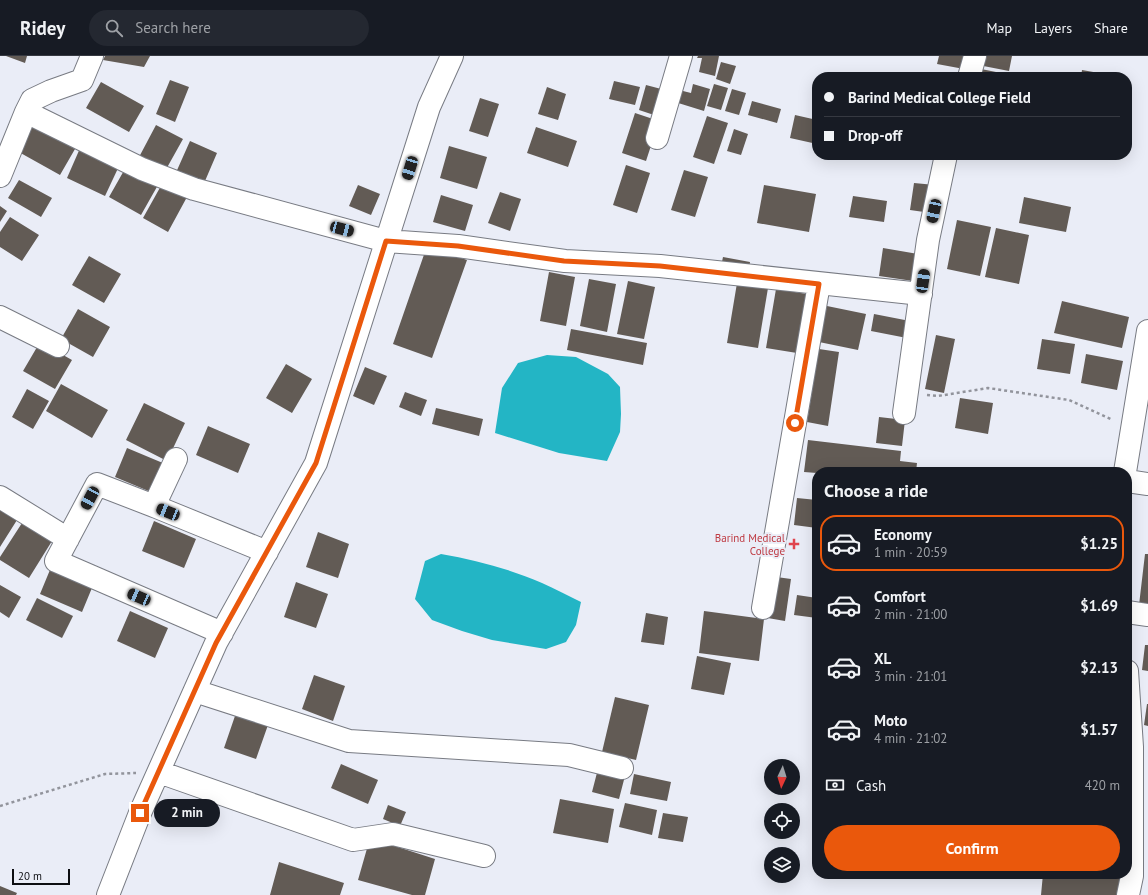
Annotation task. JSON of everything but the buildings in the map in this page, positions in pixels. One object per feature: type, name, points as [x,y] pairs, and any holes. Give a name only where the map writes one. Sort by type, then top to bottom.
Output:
[{"type":"street","points":[[0,176],[32,100],[50,91],[82,80],[92,56]]},
{"type":"street","points":[[108,895],[140,813],[222,633],[316,463],[429,107],[452,56]]},
{"type":"street","points":[[657,138],[681,56]]},
{"type":"street","points":[[970,72],[975,56]]},
{"type":"street","points":[[26,112],[142,169],[194,189],[386,241],[458,246],[564,261],[660,266],[921,294]]},
{"type":"street","points":[[904,413],[928,240],[945,160]]},
{"type":"street","points":[[763,608],[819,284]]},
{"type":"street","points":[[0,317],[58,346]]},
{"type":"street","points":[[1126,467],[1148,331]]},
{"type":"street","points":[[154,506],[176,459]]},
{"type":"street","points":[[1132,482],[1148,484]]},
{"type":"street","points":[[222,633],[56,561],[97,484],[267,552]]},
{"type":"street","points":[[0,496],[68,539]]},
{"type":"street","points":[[1132,613],[1148,615]]},
{"type":"street","points":[[195,691],[350,741],[569,756],[622,768]]},
{"type":"street","points":[[1132,700],[1140,749],[1132,876]]},
{"type":"street","points":[[159,772],[354,840],[393,834],[484,856]]},
{"type":"street","points":[[1128,895],[1131,879]]},
{"type":"path","points":[[923,395],[938,396],[988,388],[1069,400],[1119,422]]},
{"type":"path","points":[[0,806],[106,774],[159,772]]},
{"type":"water","points":[[547,355],[576,357],[608,374],[620,387],[620,432],[607,461],[559,453],[495,433],[502,388],[518,363]]},
{"type":"water","points":[[441,554],[480,562],[518,573],[547,585],[581,602],[576,625],[566,642],[546,649],[492,640],[432,620],[415,599],[425,561]]},
{"type":"place","name":"Barind Medical College","points":[[794,544]]},
{"type":"route","points":[[140,813],[216,643],[316,463],[386,241],[458,246],[564,261],[660,266],[819,284],[795,423]]}]
